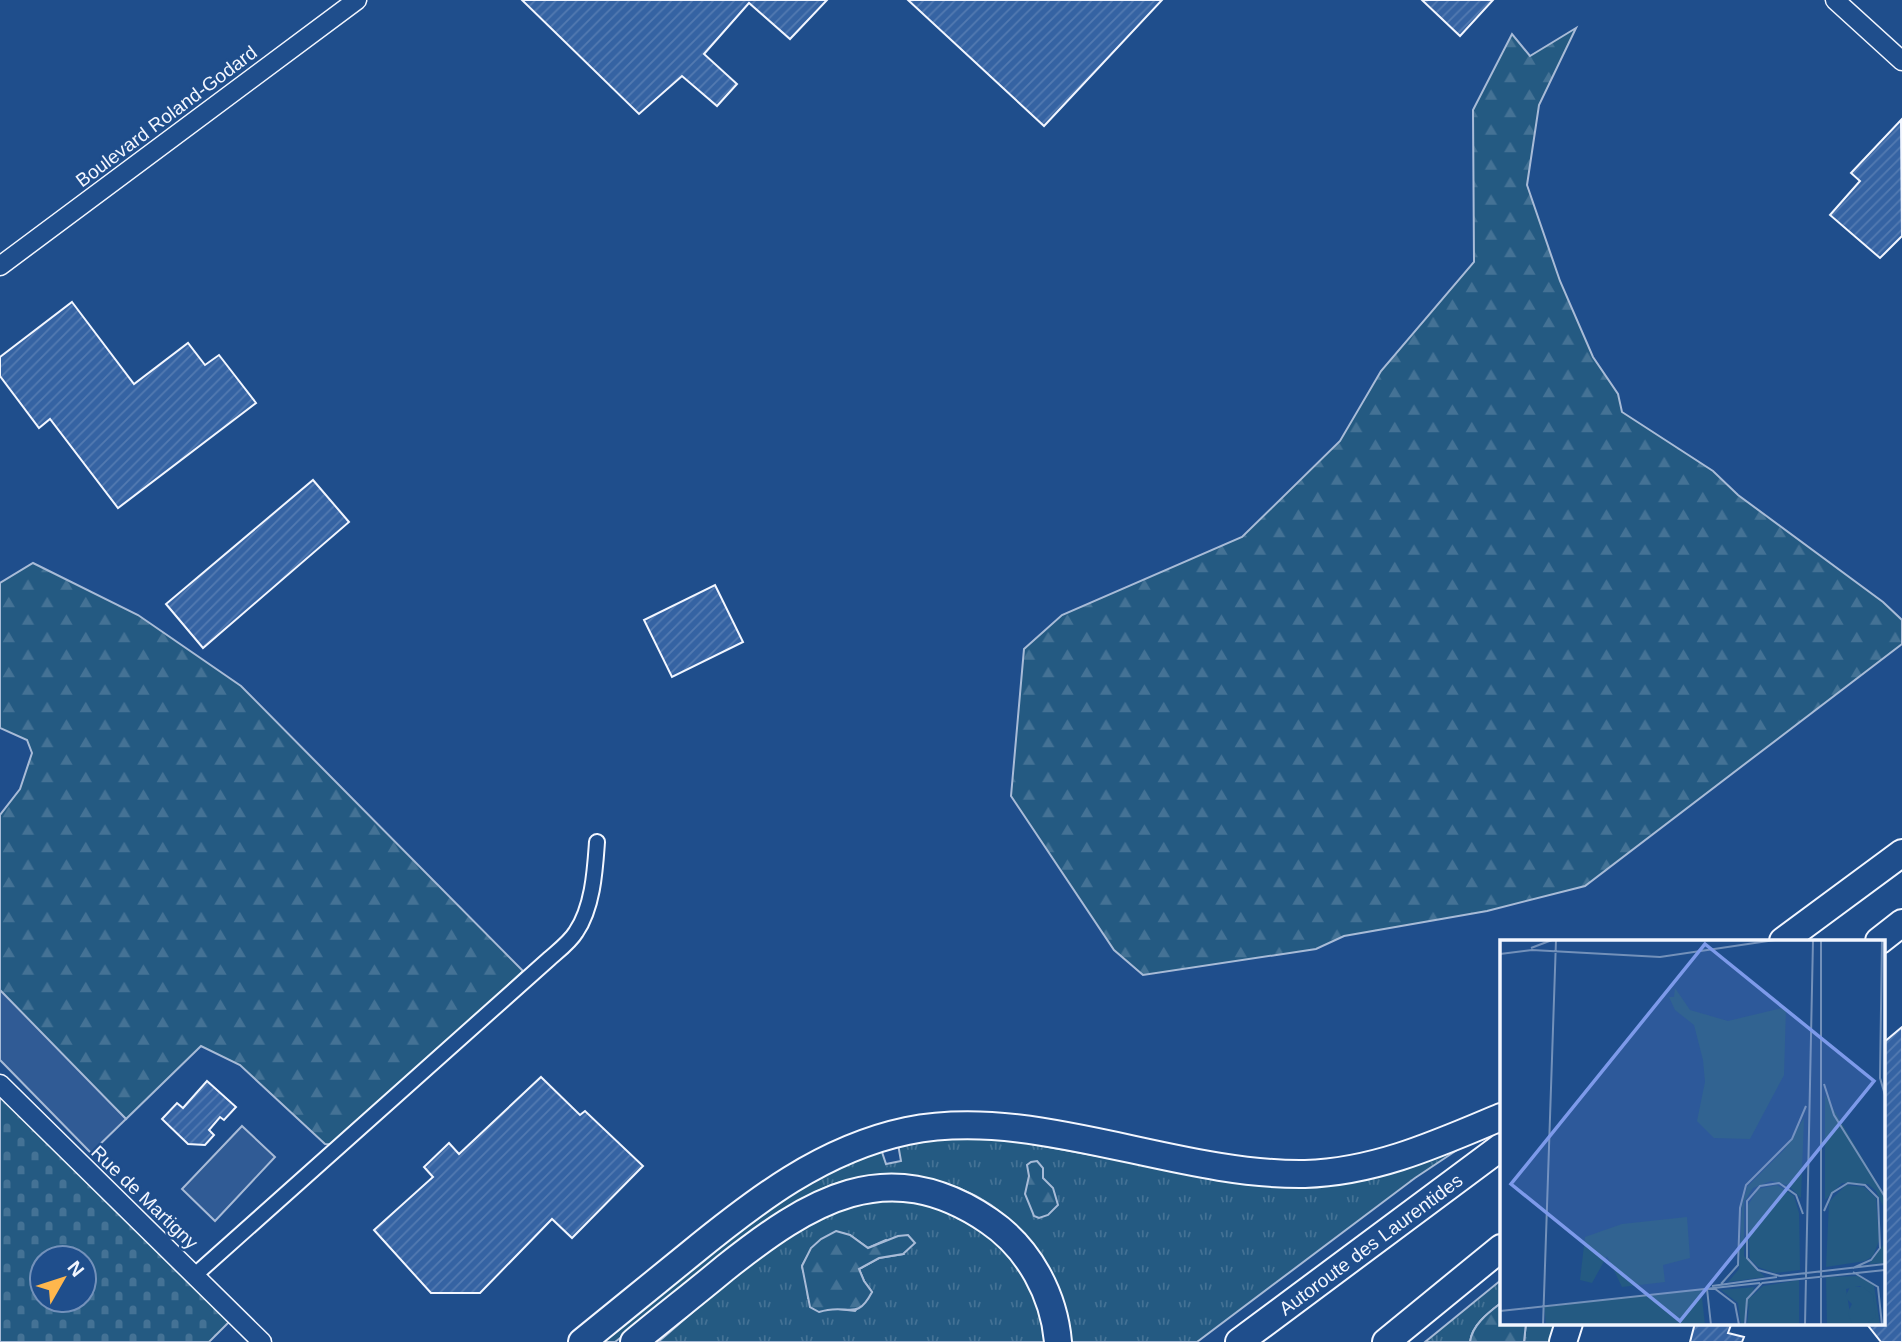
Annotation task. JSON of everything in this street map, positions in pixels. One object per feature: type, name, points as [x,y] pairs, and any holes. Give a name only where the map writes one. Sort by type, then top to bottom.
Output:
[{"type":"highway","points":[[1784,940],[1902,853]]},
{"type":"highway","points":[[1881,940],[1902,923]]},
{"type":"highway","points":[[582,1342],[736,1217],[775,1189],[834,1156],[900,1133],[953,1126],[999,1127],[1063,1136],[1225,1168],[1304,1174],[1351,1169],[1397,1159],[1500,1117]]},
{"type":"highway","name":"Autoroute des Laurentides","points":[[1239,1342],[1500,1148]]},
{"type":"highway","points":[[634,1342],[743,1254],[796,1216],[836,1197],[863,1190],[888,1188],[919,1191],[945,1198],[972,1210],[1004,1232],[1028,1258],[1041,1281],[1051,1308],[1058,1342]]},
{"type":"highway","points":[[1386,1342],[1500,1249]]},
{"type":"highway","points":[[1563,1342],[1569,1324]]},
{"type":"street","name":"Boulevard Roland-Godard","points":[[0,266],[357,0]]},
{"type":"street","points":[[1835,0],[1902,61]]},
{"type":"street","points":[[195,1275],[550,959],[576,932],[586,909],[597,842]]},
{"type":"street","name":"Rue de Martigny","points":[[0,1084],[262,1342]]},
{"type":"green space","points":[[1576,28],[1539,105],[1527,185],[1560,281],[1593,357],[1618,394],[1622,412],[1713,471],[1738,495],[1883,602],[1902,620],[1902,644],[1585,886],[1487,911],[1344,936],[1316,949],[1143,975],[1114,950],[1011,796],[1024,649],[1062,615],[1242,537],[1340,441],[1381,371],[1474,262],[1473,110],[1512,34],[1530,56]]},
{"type":"green space","points":[[33,563],[138,615],[241,686],[523,971],[340,1145],[325,1144],[240,1065],[201,1046],[126,1119],[0,994],[0,815],[20,789],[32,753],[27,740],[0,728],[0,583]]},
{"type":"green space","points":[[0,1091],[232,1319],[209,1342],[0,1342]]},
{"type":"green space","points":[[979,1137],[1011,1140],[1233,1181],[1457,1150],[1415,1178],[1197,1342],[1071,1342],[1066,1313],[1052,1275],[1029,1240],[1008,1219],[985,1201],[959,1188],[931,1179],[901,1175],[871,1176],[841,1182],[804,1198],[615,1342],[600,1342],[792,1189],[881,1149],[886,1164],[901,1161],[898,1144]]},
{"type":"green space","points":[[1037,1161],[1043,1168],[1043,1178],[1053,1188],[1058,1205],[1048,1215],[1039,1218],[1034,1216],[1025,1194],[1029,1176],[1027,1165]]},
{"type":"green space","points":[[889,1199],[915,1202],[939,1209],[1000,1243],[1025,1278],[1041,1316],[1047,1342],[658,1342],[748,1265],[799,1228],[846,1206]],"holes":[[[850,1235],[868,1248],[886,1240],[903,1254],[879,1258],[859,1269],[872,1292],[855,1311],[830,1308],[808,1298],[802,1266],[816,1245],[826,1239]]]},
{"type":"green space","points":[[836,1231],[850,1235],[868,1248],[898,1236],[908,1235],[915,1243],[903,1254],[879,1258],[859,1269],[872,1292],[861,1307],[819,1312],[810,1307],[802,1266],[811,1248]]},
{"type":"green space","points":[[1500,1281],[1500,1304],[1477,1325],[1470,1342],[1425,1342]]},
{"type":"green space","points":[[1500,1304],[1500,1324],[1526,1324],[1524,1342],[1470,1342],[1477,1325]]},
{"type":"green space","points":[[1526,1324],[1557,1324],[1552,1342],[1524,1342]]},
{"type":"shaded area","points":[[0,990],[126,1119],[91,1153],[0,1060]]},
{"type":"shaded area","points":[[242,1126],[275,1157],[215,1221],[182,1189]]},
{"type":"building","points":[[522,0],[827,0],[790,39],[749,3],[704,54],[737,84],[717,106],[682,76],[639,114]]},
{"type":"building","points":[[908,0],[1162,0],[1044,126]]},
{"type":"building","points":[[1422,0],[1493,0],[1460,36]]},
{"type":"building","points":[[1901,120],[1902,236],[1880,258],[1830,215],[1860,181],[1851,173]]},
{"type":"building","points":[[72,302],[134,384],[188,343],[205,365],[219,355],[256,403],[118,508],[50,419],[39,428],[0,376],[0,357]]},
{"type":"building","points":[[313,480],[349,522],[203,648],[166,604]]},
{"type":"building","points":[[715,585],[743,642],[672,677],[644,620]]},
{"type":"building","points":[[1902,1027],[1902,1342],[1881,1342],[1867,1324],[1884,1324],[1884,1042]]},
{"type":"building","points":[[541,1077],[580,1115],[585,1111],[643,1166],[572,1238],[552,1219],[480,1293],[431,1293],[374,1230],[433,1177],[424,1167],[449,1143],[459,1154]]},
{"type":"building","points":[[207,1081],[236,1107],[224,1120],[220,1117],[209,1130],[214,1135],[205,1145],[188,1144],[162,1119],[177,1103],[183,1108]]},
{"type":"building","points":[[1695,1324],[1731,1325],[1728,1333],[1744,1337],[1742,1342],[1690,1342]]}]
